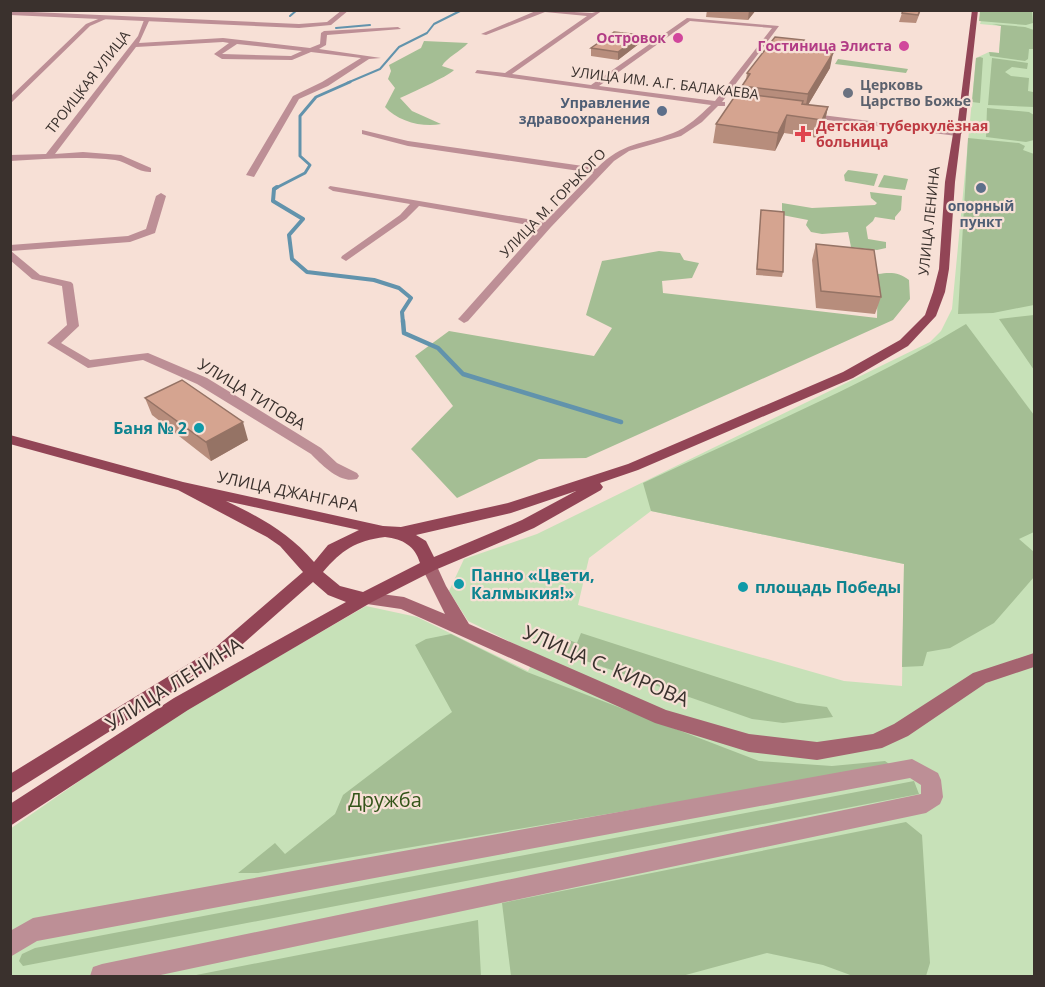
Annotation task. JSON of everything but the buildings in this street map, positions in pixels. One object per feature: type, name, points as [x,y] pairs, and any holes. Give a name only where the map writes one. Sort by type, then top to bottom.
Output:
[{"type":"main road","name":"УЛИЦА ЛЕНИНА","points":[[10,785],[222,652],[314,572],[334,549],[365,534],[393,532],[511,508],[633,467],[848,375],[904,343],[930,316],[944,269],[950,182],[957,134],[961,128],[975,10]]},
{"type":"main road","name":"УЛИЦА ДЖАНГАРА","points":[[10,438],[183,487],[393,532]]},
{"type":"main road","name":"УЛИЦА ЛЕНИНА","points":[[10,816],[181,704],[366,598],[429,566],[528,524],[633,467]]},
{"type":"main road","name":"УЛИЦА ДЖАНГАРА","points":[[183,487],[274,533],[295,551],[322,584],[331,590],[366,598]]},
{"type":"main road","points":[[393,532],[420,545],[438,587],[463,629]]},
{"type":"main road","name":"УЛИЦА С. КИРОВА","points":[[366,598],[404,603],[662,717],[749,743],[817,751],[875,742],[901,730],[980,678],[1035,660]]},
{"type":"street","points":[[10,13],[146,21],[299,26],[329,24],[346,10]]},
{"type":"street","points":[[484,34],[545,10],[597,13]]},
{"type":"street","points":[[507,75],[597,13]]},
{"type":"street","points":[[10,102],[88,25],[105,18]]},
{"type":"street","name":"УЛИЦА М. ГОРЬКОГО","points":[[464,319],[598,171],[626,149],[678,134],[699,120],[717,103],[776,26],[689,19],[592,87]]},
{"type":"street","name":"ТРОИЦКАЯ УЛИЦА","points":[[48,157],[141,36],[146,21]]},
{"type":"street","points":[[236,41],[217,54],[222,57],[292,58],[323,45],[324,33],[398,29]]},
{"type":"street","points":[[133,45],[236,41],[378,58]]},
{"type":"street","points":[[251,175],[296,98],[325,84],[367,57]]},
{"type":"street","name":"УЛИЦА ИМ. А.Г. БАЛАКАЕВА","points":[[477,72],[729,104]]},
{"type":"street","points":[[798,114],[957,134]]},
{"type":"street","points":[[365,132],[408,143],[598,171]]},
{"type":"street","name":"ТРОИЦКАЯ УЛИЦА","points":[[10,158],[82,155],[121,158],[148,170]]},
{"type":"street","points":[[333,188],[547,225]]},
{"type":"street","points":[[10,248],[130,239],[151,231],[161,196]]},
{"type":"street","points":[[346,258],[403,217],[416,204]]},
{"type":"street","name":"УЛИЦА ТИТОВА","points":[[10,254],[36,277],[67,284],[73,326],[53,343],[88,364],[144,356],[202,381],[316,451],[332,466],[352,476]]},
{"type":"street","points":[[10,945],[33,930],[900,770],[912,768],[931,780],[933,797],[926,803],[102,976]]},
{"type":"green space","points":[[980,11],[1032,11],[1033,23],[1026,25],[979,21]]},
{"type":"green space","name":"Дружба","points":[[984,11],[1034,11],[1034,976],[11,976],[10,829],[162,724],[366,606],[417,617],[528,671],[537,655],[468,621],[449,591],[464,559],[537,534],[930,342],[941,331],[952,309],[976,58],[989,52],[999,53],[1001,26],[980,24]],"holes":[[[651,511],[904,564],[902,686],[844,681],[578,605],[589,558]]]},
{"type":"green space","points":[[992,24],[1034,30],[1033,49],[1029,49],[1028,59],[1025,61],[990,56],[989,52],[999,53],[1001,26]]},
{"type":"green space","points":[[424,41],[468,43],[442,66],[454,70],[437,81],[400,98],[412,111],[441,124],[426,125],[403,120],[385,107],[395,88],[388,79],[391,71],[389,65],[421,48]]},
{"type":"green space","points":[[976,58],[983,58],[980,103],[972,102]]},
{"type":"green space","points":[[992,58],[1028,63],[1027,69],[1012,67],[1005,72],[1011,76],[1029,78],[1028,91],[1033,92],[1034,107],[988,105]]},
{"type":"green space","points":[[838,59],[908,69],[906,73],[835,64]]},
{"type":"green space","points":[[987,108],[1029,112],[1034,115],[1034,140],[1026,142],[986,137]]},
{"type":"green space","points":[[968,138],[1019,143],[1025,146],[1023,150],[1034,154],[1034,305],[993,313],[958,314]]},
{"type":"green space","points":[[848,170],[878,174],[874,186],[845,181],[844,175]]},
{"type":"green space","points":[[884,175],[908,179],[905,190],[878,187]]},
{"type":"green space","points":[[870,192],[902,196],[901,210],[895,220],[875,217],[866,227],[868,239],[886,242],[886,248],[877,250],[851,247],[848,232],[822,234],[811,232],[806,225],[808,220],[782,215],[782,203],[812,208],[875,205],[877,203],[871,198]]},
{"type":"green space","points":[[659,251],[680,253],[684,260],[699,263],[692,278],[662,281],[663,293],[877,318],[878,274],[890,273],[902,275],[909,280],[910,299],[893,320],[586,458],[539,459],[457,498],[411,449],[453,406],[415,356],[449,331],[594,356],[612,328],[586,315],[602,261]]},
{"type":"green space","points":[[1034,315],[1034,370],[999,319]]},
{"type":"green space","points":[[966,324],[1034,415],[1034,532],[1019,539],[1034,552],[1034,577],[994,623],[950,648],[927,652],[923,666],[902,667],[904,564],[651,511],[643,483],[847,388]]},
{"type":"green space","points":[[581,633],[797,703],[827,707],[833,717],[783,723],[752,719],[563,653],[569,640],[577,643]]},
{"type":"green space","points":[[451,634],[527,672],[759,761],[832,766],[885,761],[892,766],[258,873],[238,873],[275,843],[285,854],[335,814],[343,795],[452,712],[415,645],[426,639]]},
{"type":"green space","points":[[914,781],[919,794],[23,966],[19,961],[22,954],[35,948]]},
{"type":"green space","points":[[906,822],[922,835],[930,963],[926,976],[853,976],[823,965],[767,953],[682,976],[511,976],[502,903]]},
{"type":"green space","points":[[478,920],[481,976],[191,976]]},
{"type":"waterway","points":[[290,16],[297,10]]},
{"type":"waterway","points":[[347,83],[380,69],[399,47],[427,33],[434,24],[462,10]]},
{"type":"waterway","points":[[336,28],[370,25]]},
{"type":"waterway","points":[[274,189],[305,173],[310,165],[300,156],[300,116],[316,97],[350,82]]},
{"type":"waterway","points":[[274,189],[273,201],[303,219],[289,235],[292,259],[307,272],[374,280],[399,288],[411,298],[402,312],[403,323]]},
{"type":"waterway","points":[[403,321],[404,333],[438,348],[463,374],[621,422]]},
{"type":"place","name":"Островок","points":[[678,38]]},
{"type":"place","name":"Гостиница Элиста","points":[[904,46]]},
{"type":"place","name":"Церковь Царство Божье","points":[[848,93]]},
{"type":"place","name":"Управление здравоохранения","points":[[662,111]]},
{"type":"place","name":"Детская туберкулёзная больница","points":[[803,134]]},
{"type":"place","name":"опорный пункт","points":[[981,188]]},
{"type":"place","name":"Баня № 2","points":[[199,428]]},
{"type":"place","name":"Панно «Цвети, Калмыкия!»","points":[[459,584]]},
{"type":"place","name":"площадь Победы","points":[[743,587]]}]
